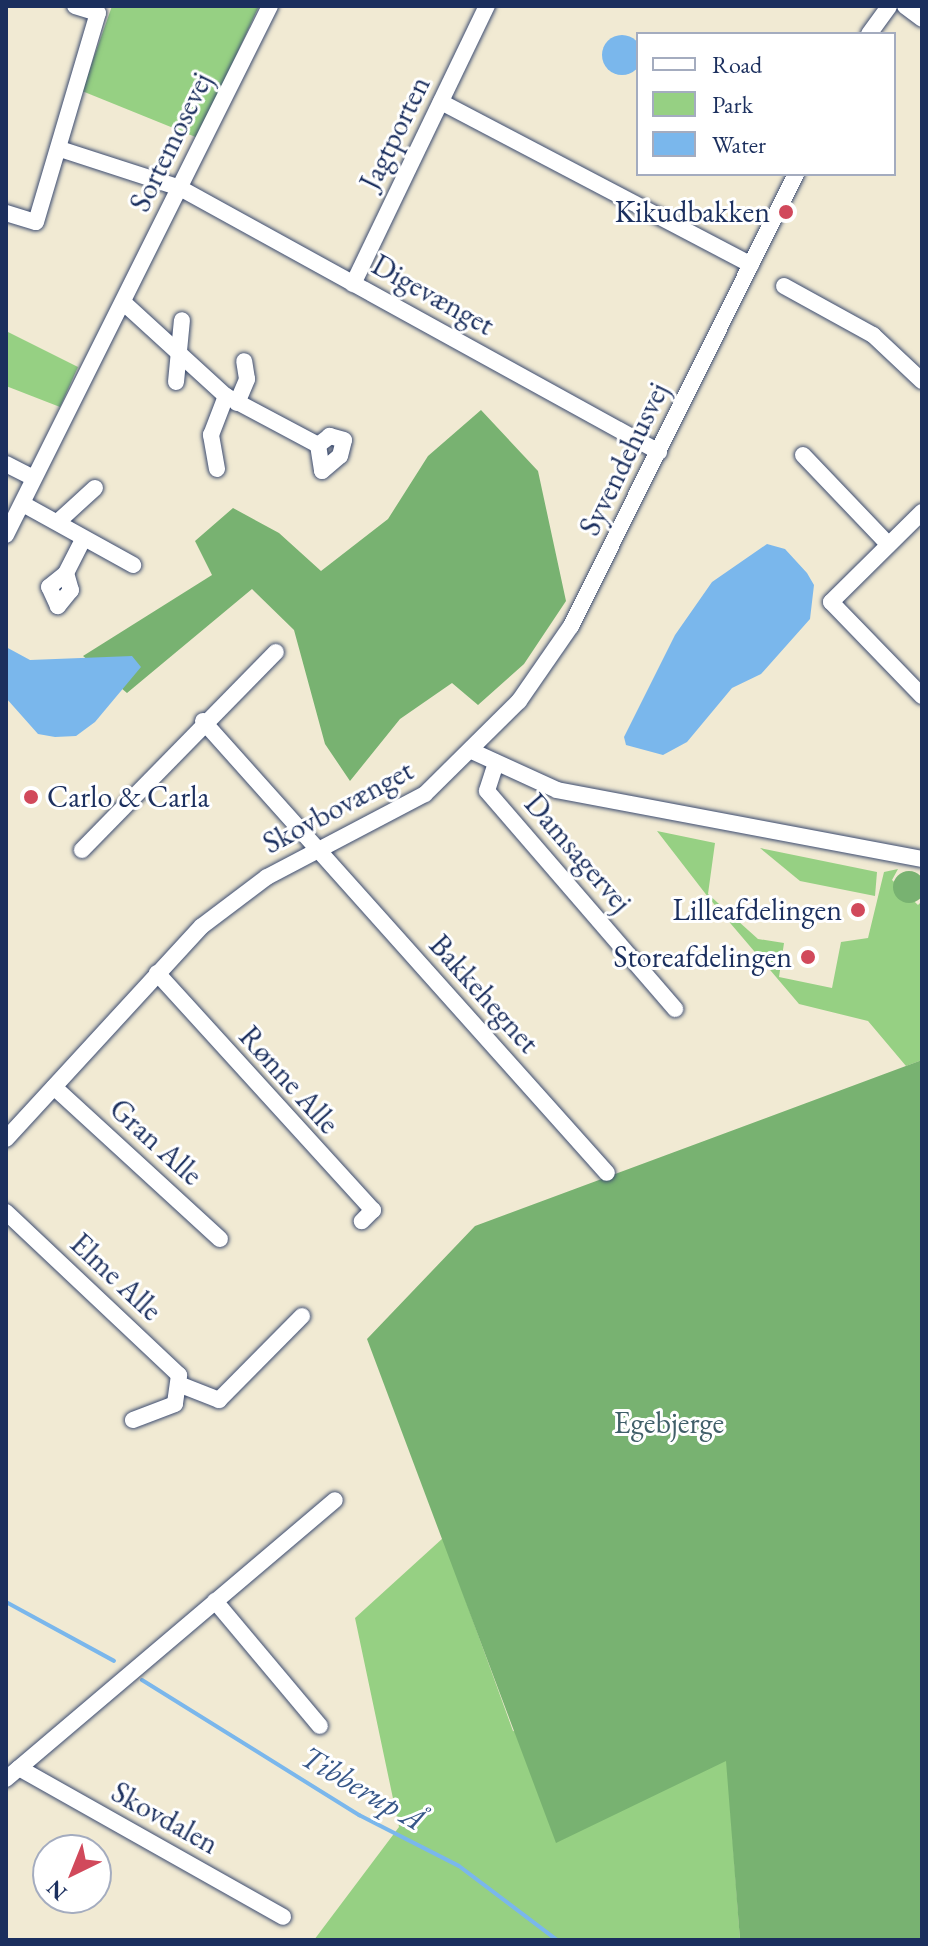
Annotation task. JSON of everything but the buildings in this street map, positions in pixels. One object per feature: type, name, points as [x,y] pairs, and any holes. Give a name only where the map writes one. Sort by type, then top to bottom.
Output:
[{"type":"street","points":[[6,213],[36,222],[98,13],[75,6]]},
{"type":"street","name":"Sortemosevej","points":[[6,535],[23,504],[32,477],[124,303],[270,6]]},
{"type":"street","name":"Jagtporten","points":[[353,284],[487,6]]},
{"type":"street","points":[[870,32],[889,6]]},
{"type":"street","points":[[905,6],[922,19]]},
{"type":"street","points":[[441,102],[751,265]]},
{"type":"street","name":"Digevænget","points":[[60,149],[180,188],[659,452]]},
{"type":"street","name":"Syvendehusvej","points":[[474,752],[571,626],[795,176]]},
{"type":"street","points":[[784,286],[873,335],[922,381]]},
{"type":"street","points":[[124,303],[232,399],[318,445]]},
{"type":"street","points":[[176,382],[182,320]]},
{"type":"street","points":[[217,469],[211,435],[247,379],[244,361]]},
{"type":"street","points":[[803,455],[888,544]]},
{"type":"street","points":[[6,464],[32,477]]},
{"type":"street","points":[[61,519],[95,488]]},
{"type":"street","points":[[23,504],[61,519],[82,541],[114,549],[133,565]]},
{"type":"street","points":[[922,512],[831,602],[922,696]]},
{"type":"street","points":[[66,573],[82,541]]},
{"type":"street","points":[[82,850],[203,721],[276,652]]},
{"type":"street","name":"Bakkehegnet","points":[[203,721],[607,1173]]},
{"type":"street","points":[[474,752],[495,766],[557,790],[922,859]]},
{"type":"street","name":"Skovbovænget","points":[[6,1139],[157,973],[236,898],[400,811],[474,752]]},
{"type":"street","name":"Damsagervej","points":[[495,766],[487,791],[675,1009]]},
{"type":"street","name":"Rønne Alle","points":[[157,973],[373,1210],[362,1221]]},
{"type":"street","name":"Gran Alle","points":[[54,1087],[220,1239]]},
{"type":"street","name":"Elme Alle","points":[[6,1212],[173,1366],[181,1385]]},
{"type":"street","points":[[133,1420],[168,1411],[181,1385],[219,1400],[302,1316]]},
{"type":"street","points":[[12,1774],[335,1500]]},
{"type":"street","points":[[215,1601],[320,1726]]},
{"type":"street","name":"Skovdalen","points":[[12,1774],[283,1917]]},
{"type":"green space","points":[[112,6],[259,6],[198,138],[82,91]]},
{"type":"green space","points":[[6,331],[78,367],[60,407],[6,386]]},
{"type":"green space","points":[[481,410],[538,471],[566,601],[524,664],[478,705],[452,683],[400,719],[350,781],[325,744],[294,630],[252,589],[127,693],[83,656],[212,575],[195,541],[233,508],[279,533],[321,571],[388,519],[428,456]]},
{"type":"green space","points":[[657,831],[715,843],[708,894],[758,939],[784,943],[779,977],[832,988],[841,942],[868,938],[884,872],[898,869],[892,880],[918,905],[922,901],[922,1060],[906,1066],[868,1021],[799,1004],[708,897]]},
{"type":"green space","points":[[760,848],[877,872],[875,896],[800,881]]},
{"type":"green space","points":[[909,871],[921,875],[925,887],[921,899],[909,903],[897,899],[893,887],[897,875]]},
{"type":"green space","name":"Egebjerge","points":[[922,1060],[922,1940],[740,1940],[726,1761],[556,1843],[367,1339],[475,1226]]},
{"type":"green space","points":[[443,1538],[513,1731],[727,1760],[740,1940],[314,1940],[399,1827],[355,1618]]},
{"type":"water","points":[[614,37],[630,37],[636,41],[636,69],[622,75],[614,73],[604,63],[604,47]]},
{"type":"water","points":[[767,544],[785,549],[814,585],[810,619],[761,674],[732,688],[687,742],[663,755],[626,745],[624,737],[675,635],[712,582]]},
{"type":"water","points":[[6,647],[30,660],[132,656],[141,667],[95,722],[76,736],[55,737],[38,734],[6,698]]},
{"type":"waterway","name":"Tibberup Å","points":[[6,1602],[114,1661]]},
{"type":"waterway","name":"Tibberup Å","points":[[142,1680],[359,1815],[459,1866],[557,1940]]},
{"type":"place","name":"Kikudbakken","points":[[786,212]]},
{"type":"place","name":"Carlo & Carla","points":[[31,797]]},
{"type":"place","name":"Lilleafdelingen","points":[[858,910]]},
{"type":"place","name":"Storeafdelingen","points":[[808,957]]}]
